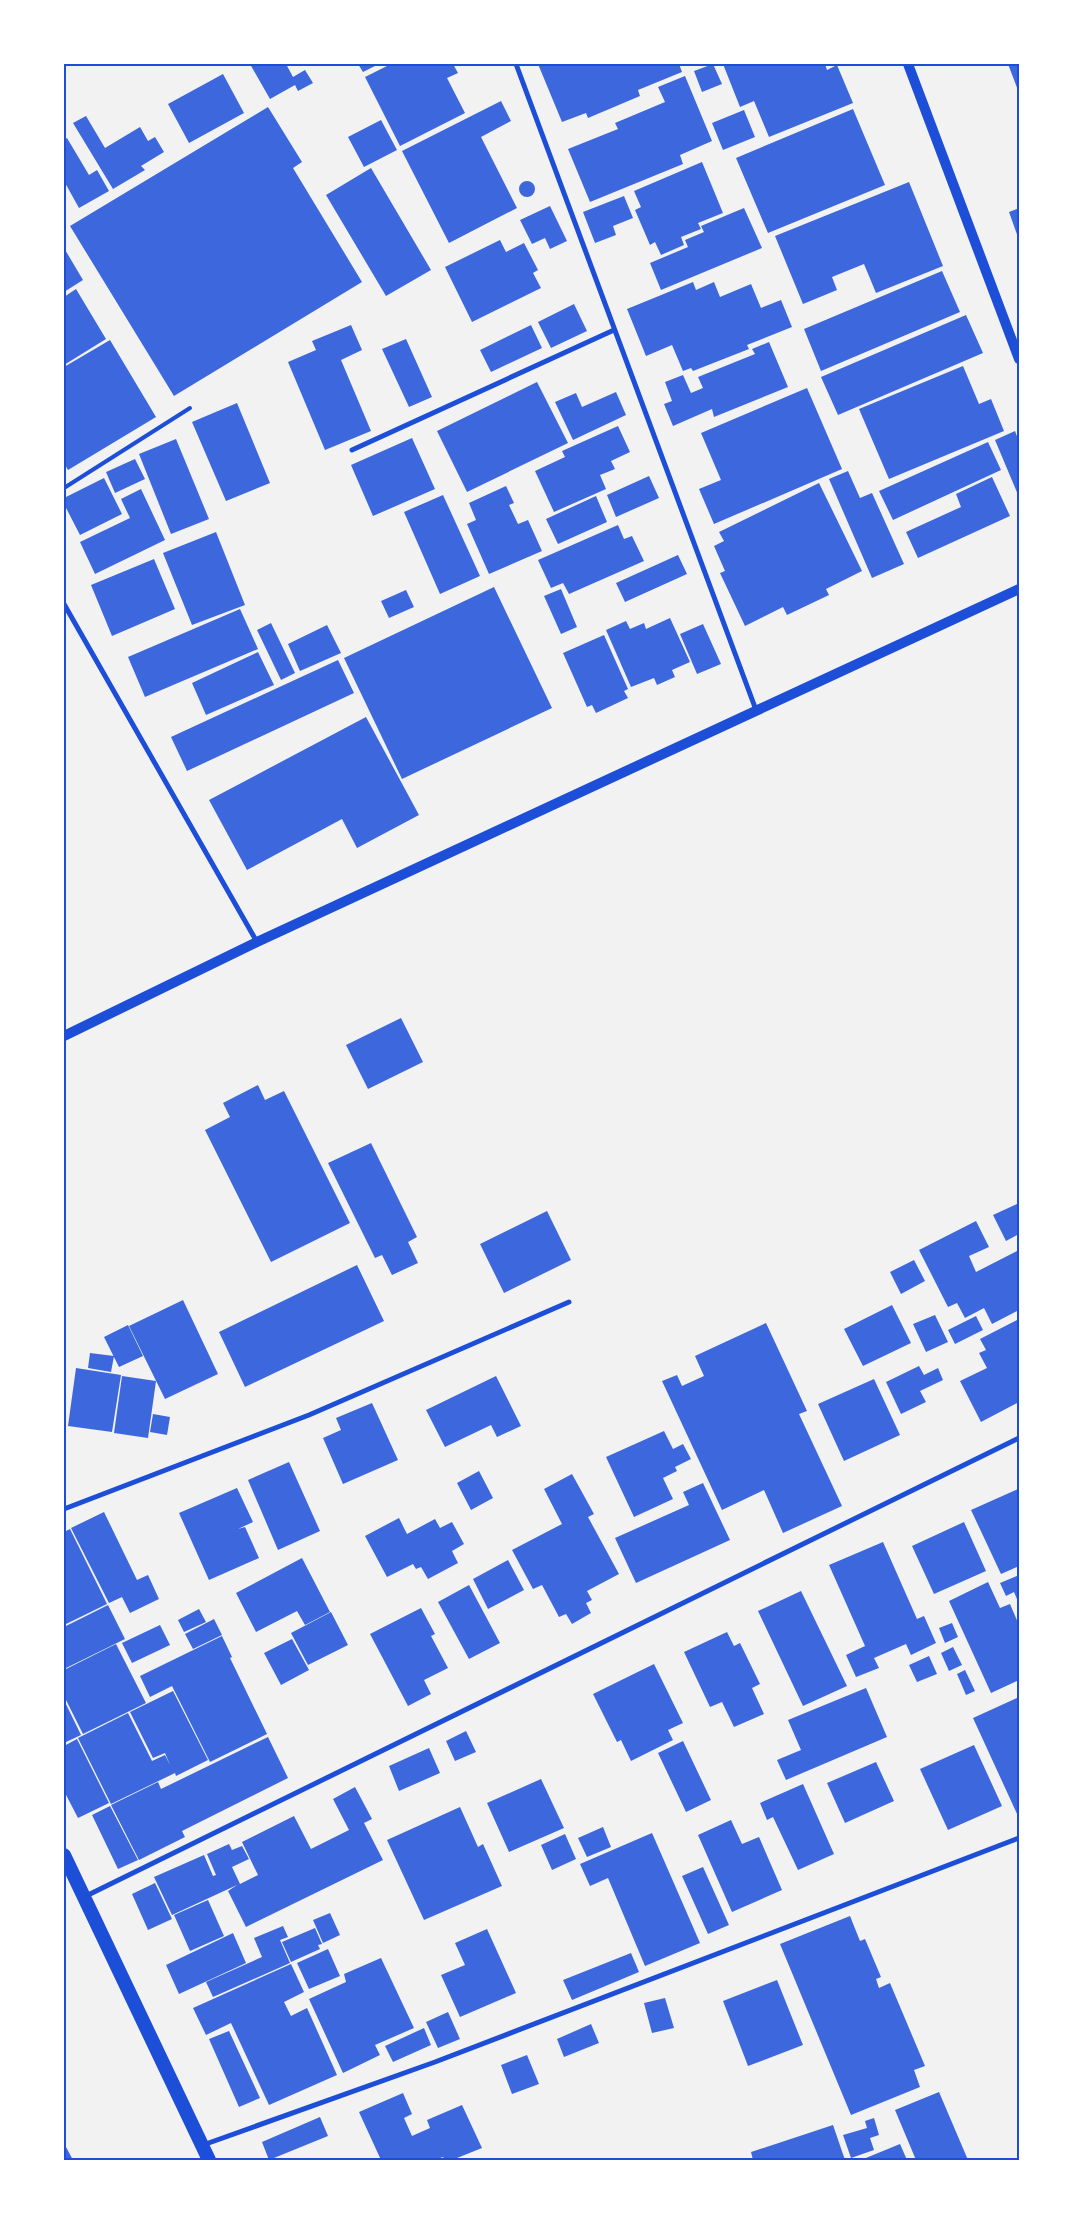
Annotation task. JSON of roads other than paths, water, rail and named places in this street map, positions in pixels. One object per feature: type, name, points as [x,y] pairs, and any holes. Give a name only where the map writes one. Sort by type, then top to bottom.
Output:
[{"type":"highway","points":[[64,1855],[210,2160]]},
{"type":"main road","points":[[908,64],[1019,359]]},
{"type":"main road","points":[[64,1036],[258,942],[1019,589]]},
{"type":"street","points":[[516,64],[756,711]]},
{"type":"street","points":[[352,450],[614,330]]},
{"type":"street","points":[[64,604],[258,942]]},
{"type":"street","points":[[64,1509],[309,1415],[569,1302]]},
{"type":"street","points":[[85,1896],[1019,1438]]},
{"type":"street","points":[[203,2145],[435,2062],[1019,1838]]},
{"type":"lane","points":[[64,488],[190,408]]}]
